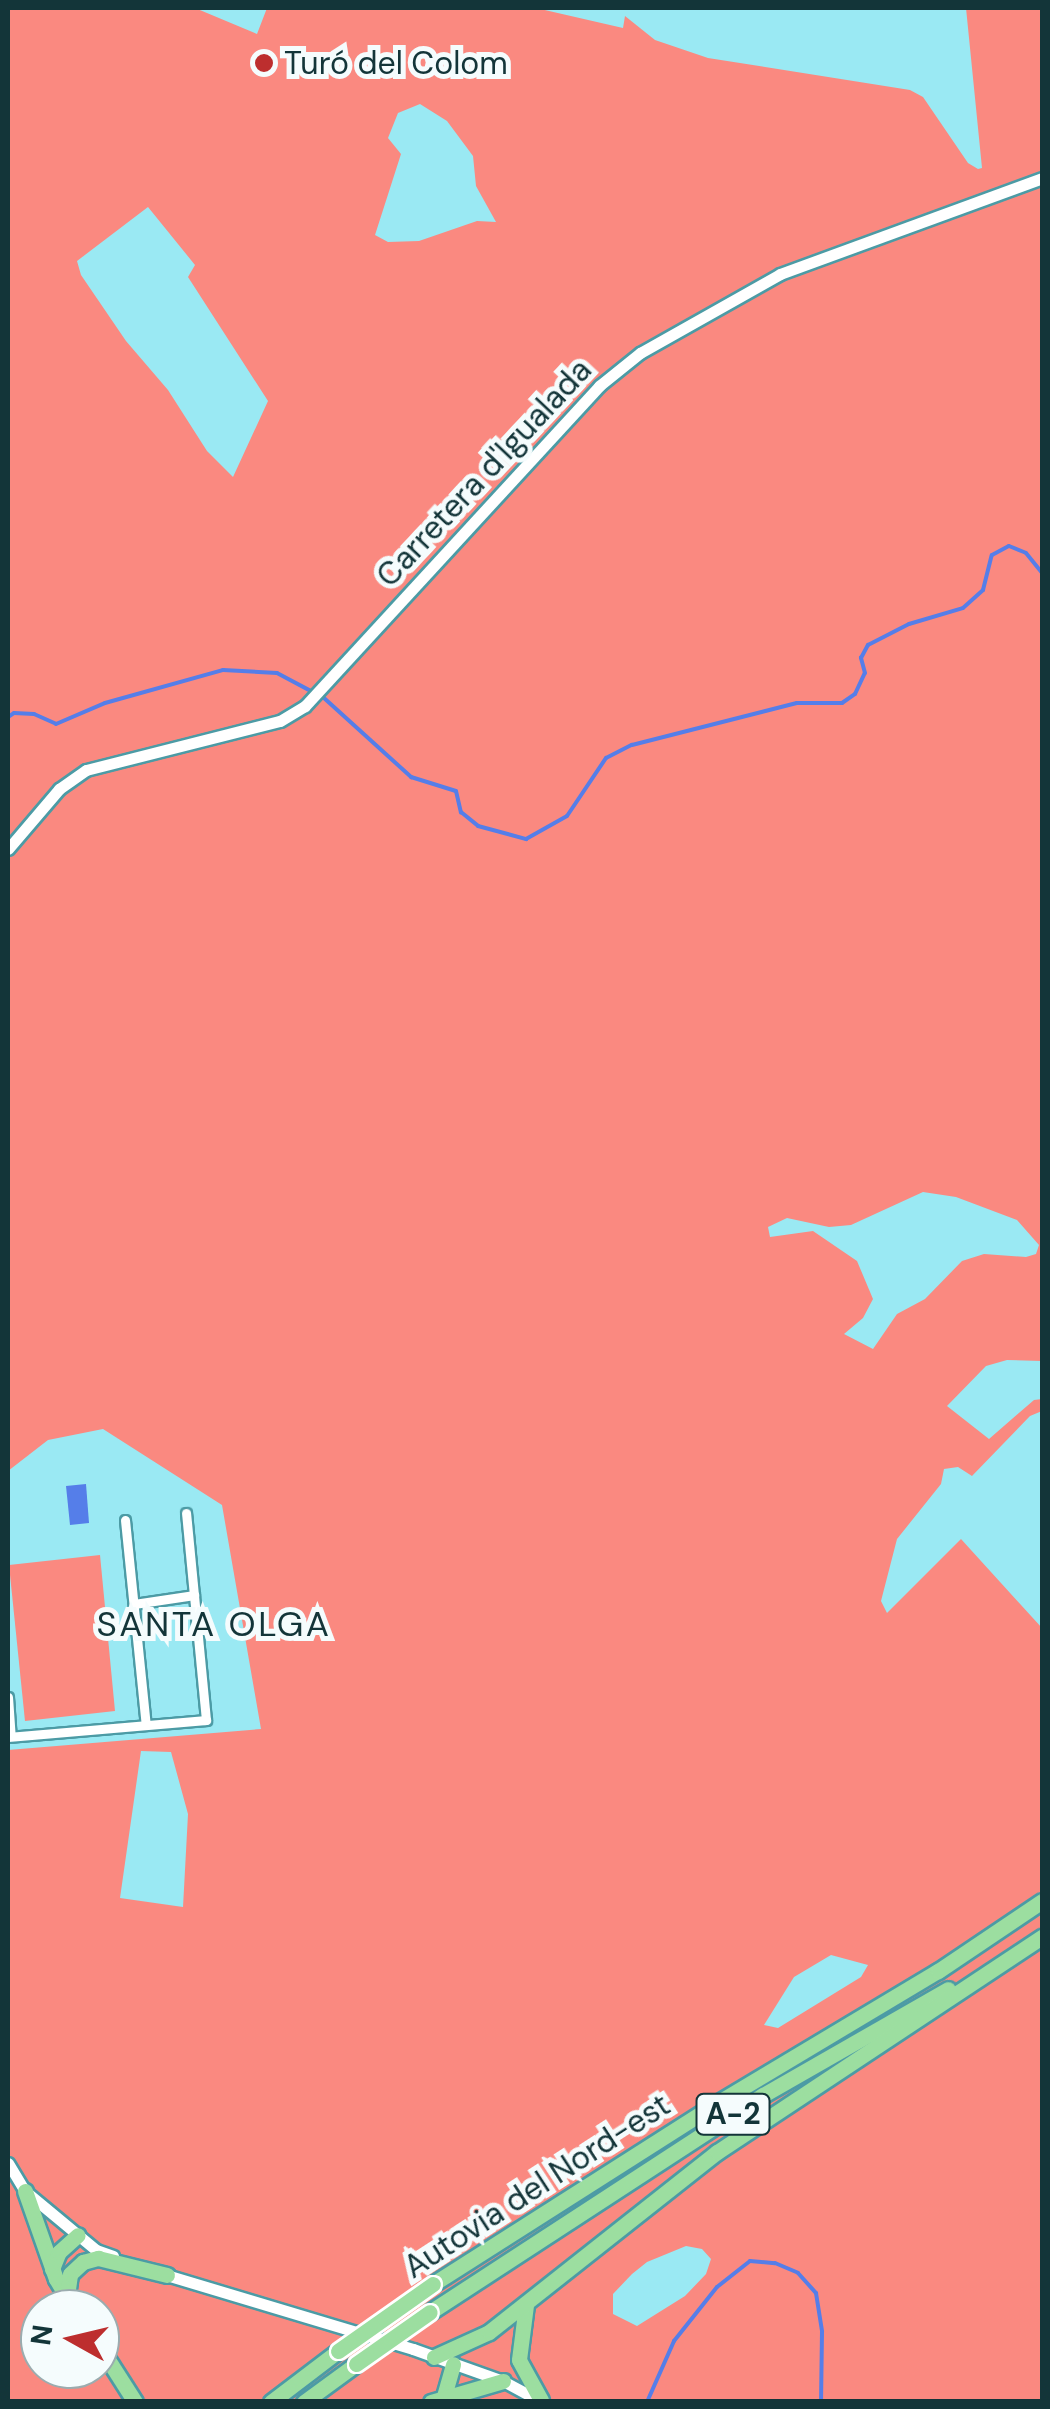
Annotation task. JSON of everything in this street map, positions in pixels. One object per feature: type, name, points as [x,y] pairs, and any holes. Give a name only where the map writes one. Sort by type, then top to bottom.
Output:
[{"type":"highway","name":"Autovia del Nord-est","points":[[271,2402],[433,2284],[712,2106],[938,1971],[1042,1900]]},
{"type":"highway","name":"Autovia del Nord-est","points":[[304,2402],[430,2312],[763,2095],[965,1979],[1042,1925]]},
{"type":"highway","points":[[434,2357],[464,2346],[526,2305],[717,2152],[1042,1937]]},
{"type":"highway","points":[[26,2191],[52,2268],[63,2289]]},
{"type":"highway","points":[[52,2268],[59,2252],[78,2235]]},
{"type":"highway","points":[[71,2289],[78,2235]]},
{"type":"highway","points":[[70,2274],[83,2262],[98,2258],[167,2275]]},
{"type":"highway","points":[[526,2305],[519,2360],[542,2401]]},
{"type":"highway","points":[[438,2399],[453,2364]]},
{"type":"highway","points":[[120,2374],[150,2402]]},
{"type":"highway","points":[[120,2376],[135,2402]]},
{"type":"highway","points":[[256,2402],[300,2378]]},
{"type":"highway","points":[[438,2399],[503,2381]]},
{"type":"street","name":"Carretera d'Igualada","points":[[8,849],[59,788],[86,770],[280,721],[317,693],[599,386],[630,360],[780,274],[1042,178]]},
{"type":"street","points":[[8,1697],[9,1737],[206,1720],[186,1513]]},
{"type":"street","points":[[125,1520],[146,1725]]},
{"type":"street","points":[[134,1604],[194,1596]]},
{"type":"street","points":[[8,2163],[26,2191],[96,2250],[434,2357],[503,2381],[542,2401]]},
{"type":"shaded area","points":[[8,8],[195,8],[257,34],[267,8],[536,8],[623,28],[625,16],[655,40],[708,58],[910,90],[923,97],[968,163],[978,169],[982,168],[966,8],[1042,8],[1042,1361],[1007,1360],[986,1366],[947,1406],[989,1439],[1034,1400],[1042,1399],[1042,1411],[1030,1416],[972,1476],[958,1467],[944,1469],[941,1484],[897,1539],[881,1601],[887,1613],[961,1539],[1042,1628],[1042,2401],[8,2401],[8,1750],[261,1729],[222,1505],[103,1429],[48,1440],[8,1471]],"holes":[[[420,104],[447,121],[473,156],[476,186],[496,222],[477,221],[419,241],[388,242],[375,235],[401,154],[388,138],[398,113]],[[148,207],[195,265],[188,277],[268,401],[233,477],[207,451],[168,390],[126,341],[81,275],[77,261]],[[923,1192],[956,1197],[1017,1220],[1039,1245],[1036,1254],[1026,1257],[984,1254],[962,1261],[925,1299],[897,1314],[873,1349],[844,1334],[863,1318],[873,1299],[857,1261],[813,1231],[770,1237],[768,1227],[787,1218],[829,1227],[851,1225]],[[141,1751],[171,1752],[188,1814],[183,1907],[120,1898]],[[831,1955],[868,1965],[861,1977],[778,2028],[764,2025],[794,1977]],[[686,2246],[702,2249],[711,2259],[706,2274],[685,2296],[637,2326],[613,2314],[613,2294],[647,2262]]]},
{"type":"shaded area","points":[[100,1555],[115,1711],[25,1721],[9,1565]]},
{"type":"water","points":[[86,1484],[89,1523],[70,1525],[66,1486]]},
{"type":"waterway","points":[[8,717],[14,713],[34,714],[56,724],[105,703],[223,670],[277,673],[324,698],[411,777],[456,791],[461,812],[478,826],[526,839],[567,816],[606,758],[632,745],[797,703],[842,703],[855,694],[865,673],[861,658],[868,645],[909,624],[963,608],[983,590],[992,555],[1009,546],[1026,553],[1042,573]]},
{"type":"waterway","points":[[647,2402],[674,2341],[717,2287],[750,2261],[775,2263],[798,2273],[816,2293],[822,2332],[821,2402]]},
{"type":"place","name":"Turó del Colom","points":[[264,63]]},
{"type":"district","name":"SANTA OLGA","points":[[214,1624]]}]
